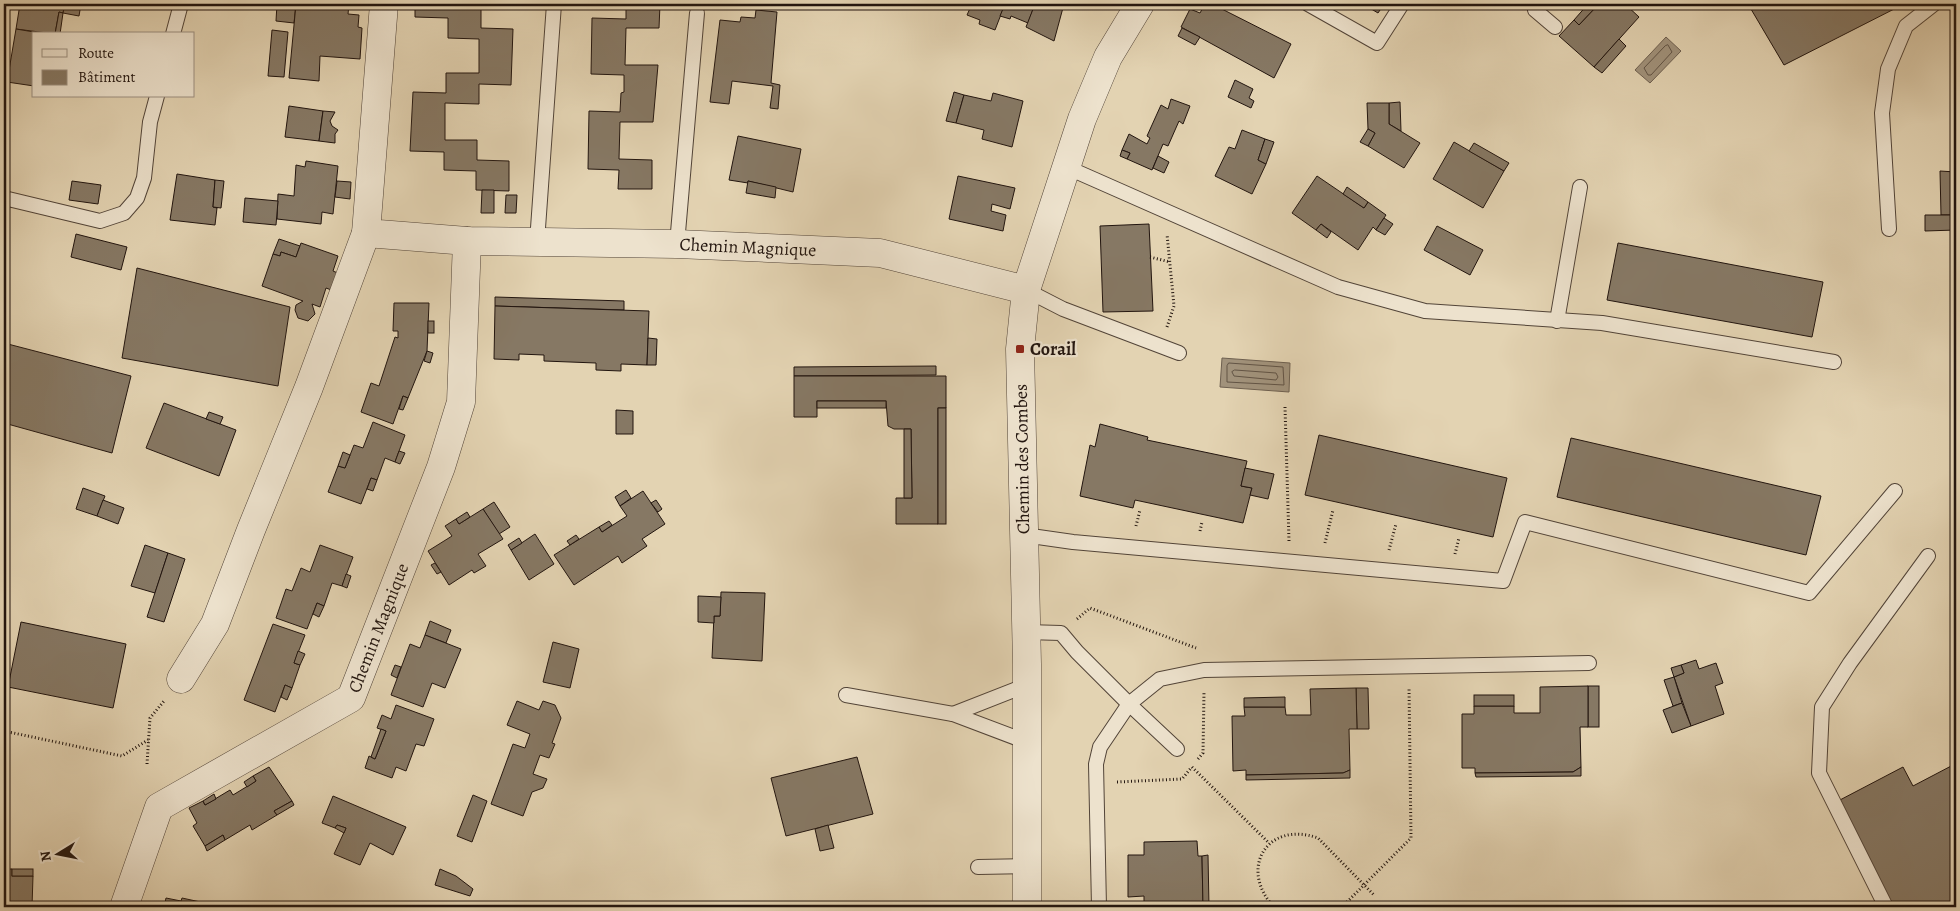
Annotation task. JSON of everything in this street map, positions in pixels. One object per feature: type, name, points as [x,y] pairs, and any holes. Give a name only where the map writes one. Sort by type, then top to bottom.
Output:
[{"type":"street","points":[[181,679],[215,624],[250,530],[309,387],[366,233],[384,4]]},
{"type":"street","name":"Chemin des Combes","points":[[1027,907],[1027,685],[1020,349],[1026,290],[1082,119],[1108,57],[1140,4]]},
{"type":"street","name":"Chemin Magnique","points":[[366,233],[467,241],[677,244],[880,252],[1026,290]]},
{"type":"street","name":"Chemin Magnique","points":[[124,907],[159,807],[351,698],[442,467],[462,402],[467,241]]},
{"type":"lane","points":[[174,32],[181,4]]},
{"type":"lane","points":[[537,242],[554,4]]},
{"type":"lane","points":[[1308,4],[1377,43],[1402,4]]},
{"type":"lane","points":[[1534,4],[1535,10],[1555,27]]},
{"type":"lane","points":[[1889,229],[1882,113],[1888,69],[1906,26],[1934,4]]},
{"type":"lane","points":[[677,244],[697,13]]},
{"type":"lane","points":[[4,198],[100,221],[124,213],[136,198],[144,178],[150,122],[156,98]]},
{"type":"lane","points":[[1066,167],[1338,288],[1425,311],[1602,323],[1834,362]]},
{"type":"lane","points":[[1557,321],[1580,187]]},
{"type":"lane","points":[[1026,290],[1063,309],[1179,353]]},
{"type":"lane","points":[[1024,536],[1503,581],[1524,522],[1809,593],[1895,490]]},
{"type":"lane","points":[[1886,907],[1819,773],[1822,707],[1850,664],[1928,556]]},
{"type":"lane","points":[[1026,632],[1061,633],[1077,652],[1177,749]]},
{"type":"lane","points":[[1098,907],[1096,764],[1100,747],[1129,704],[1160,680],[1189,671],[1204,670],[1589,663]]},
{"type":"lane","points":[[953,714],[1027,685]]},
{"type":"lane","points":[[846,695],[953,714],[1027,742]]},
{"type":"lane","points":[[978,867],[1027,866]]},
{"type":"path","points":[[1160,346],[1174,306],[1165,211]]},
{"type":"path","points":[[1150,257],[1170,262]]},
{"type":"path","points":[[1285,407],[1290,562]]},
{"type":"path","points":[[1320,564],[1333,510]]},
{"type":"path","points":[[1061,633],[1090,608],[1203,651],[1204,670]]},
{"type":"path","points":[[1342,907],[1411,838],[1409,666]]},
{"type":"path","points":[[147,764],[150,718],[181,679]]},
{"type":"path","points":[[4,731],[122,756],[148,740]]},
{"type":"path","points":[[1192,767],[1269,843]]},
{"type":"path","points":[[1274,907],[1260,889],[1257,872],[1260,857],[1269,843],[1281,835],[1291,833],[1305,833],[1318,838],[1374,895]]},
{"type":"water","points":[[1666,37],[1681,51],[1650,83],[1635,70]]},
{"type":"water","points":[[1222,358],[1290,363],[1289,392],[1220,387]]},
{"type":"building","points":[[20,4],[65,4],[63,13],[59,12],[55,32],[16,29]]},
{"type":"building","points":[[65,4],[81,4],[79,16],[63,13]]},
{"type":"building","points":[[249,4],[274,4],[273,7]]},
{"type":"building","points":[[277,4],[296,4],[294,23],[276,21]]},
{"type":"building","points":[[296,4],[349,4],[348,14],[359,15],[358,27],[362,28],[360,59],[320,56],[319,81],[289,78]]},
{"type":"building","points":[[415,4],[449,4],[449,7],[481,8],[481,28],[513,29],[511,85],[479,84],[479,104],[445,103],[445,140],[477,140],[477,160],[509,161],[509,191],[476,190],[476,171],[444,170],[444,152],[410,151],[413,92],[446,93],[446,73],[479,73],[479,39],[448,38],[448,18],[415,17]]},
{"type":"building","points":[[626,4],[660,4],[659,28],[626,28],[625,65],[658,65],[653,122],[620,122],[619,159],[652,160],[652,189],[618,189],[619,170],[588,169],[589,111],[620,112],[621,93],[624,92],[624,75],[591,74],[592,18],[626,19]]},
{"type":"building","points":[[972,4],[1005,4],[995,30],[979,24],[980,20],[967,15]]},
{"type":"building","points":[[1005,4],[1035,4],[1028,23],[1011,16],[1010,19],[1000,16]]},
{"type":"building","points":[[1035,4],[1048,8],[1049,4],[1064,4],[1054,41],[1026,27]]},
{"type":"building","points":[[1205,4],[1212,4],[1291,44],[1274,78],[1181,27],[1190,9],[1200,13]]},
{"type":"building","points":[[1363,4],[1384,4],[1378,13]]},
{"type":"building","points":[[1588,4],[1596,7],[1579,25],[1574,20]]},
{"type":"building","points":[[1599,4],[1625,4],[1639,17],[1594,67],[1559,36],[1574,20],[1579,25]]},
{"type":"building","points":[[1748,4],[1904,4],[1784,65]]},
{"type":"building","points":[[756,10],[777,12],[771,83],[780,85],[778,109],[770,108],[773,86],[732,81],[729,104],[710,102],[720,20],[740,22],[741,17],[755,18]]},
{"type":"building","points":[[59,12],[63,13],[60,32],[55,32]]},
{"type":"building","points":[[1182,28],[1200,37],[1195,45],[1178,36]]},
{"type":"building","points":[[16,29],[34,32],[32,32],[32,86],[7,82]]},
{"type":"building","points":[[272,30],[288,32],[284,77],[268,76]]},
{"type":"building","points":[[1619,39],[1626,46],[1602,73],[1594,67]]},
{"type":"building","points":[[1235,80],[1253,89],[1249,98],[1254,101],[1251,108],[1228,97]]},
{"type":"building","points":[[954,92],[964,95],[956,123],[946,121]]},
{"type":"building","points":[[993,93],[1023,101],[1012,147],[982,139],[984,130],[956,123],[964,95],[991,101]]},
{"type":"building","points":[[1171,99],[1190,106],[1183,124],[1179,121],[1168,146],[1163,144],[1152,170],[1127,159],[1130,153],[1122,150],[1129,134],[1147,144],[1150,138],[1147,136],[1161,105],[1168,109]]},
{"type":"building","points":[[1400,102],[1401,131],[1389,124],[1389,103]]},
{"type":"building","points":[[1367,103],[1389,103],[1389,124],[1420,143],[1404,168],[1368,146],[1375,133],[1368,129]]},
{"type":"building","points":[[289,106],[323,111],[319,141],[285,137]]},
{"type":"building","points":[[323,111],[335,112],[330,121],[332,126],[338,130],[335,134],[335,143],[319,141]]},
{"type":"building","points":[[1368,129],[1375,133],[1368,146],[1360,142]]},
{"type":"building","points":[[1242,130],[1265,139],[1258,160],[1266,164],[1252,194],[1215,176],[1229,147],[1235,149]]},
{"type":"building","points":[[738,136],[801,149],[793,192],[748,181],[748,183],[729,180]]},
{"type":"building","points":[[1265,139],[1274,142],[1266,164],[1258,160]]},
{"type":"building","points":[[1454,142],[1504,171],[1483,208],[1433,179]]},
{"type":"building","points":[[1474,143],[1509,163],[1504,171],[1469,151]]},
{"type":"building","points":[[1122,150],[1130,153],[1127,159],[1120,156]]},
{"type":"building","points":[[1158,156],[1169,162],[1164,173],[1153,168]]},
{"type":"building","points":[[306,161],[338,166],[333,214],[322,212],[321,224],[277,219],[278,194],[294,196],[296,165],[305,167]]},
{"type":"building","points":[[1940,171],[1956,172],[1956,215],[1941,215]]},
{"type":"building","points":[[177,174],[215,180],[213,207],[217,208],[215,225],[170,220]]},
{"type":"building","points":[[958,176],[1015,188],[1010,209],[992,204],[991,211],[1006,215],[1003,231],[949,219]]},
{"type":"building","points":[[1317,176],[1364,208],[1368,202],[1386,215],[1376,230],[1373,227],[1358,250],[1321,224],[1316,230],[1292,213]]},
{"type":"building","points":[[215,180],[224,181],[221,208],[213,207]]},
{"type":"building","points":[[72,181],[101,185],[98,204],[69,200]]},
{"type":"building","points":[[337,181],[351,182],[350,199],[335,197]]},
{"type":"building","points":[[748,181],[776,187],[775,198],[746,193]]},
{"type":"building","points":[[1347,187],[1368,202],[1364,208],[1343,194]]},
{"type":"building","points":[[482,190],[494,190],[494,213],[481,213]]},
{"type":"building","points":[[506,195],[517,195],[516,213],[505,213]]},
{"type":"building","points":[[245,198],[278,201],[276,225],[243,222]]},
{"type":"building","points":[[1925,215],[1956,215],[1956,230],[1925,231]]},
{"type":"building","points":[[1384,218],[1393,224],[1385,235],[1376,230]]},
{"type":"building","points":[[1149,224],[1153,311],[1103,312],[1100,226]]},
{"type":"building","points":[[1321,224],[1331,232],[1327,238],[1316,230]]},
{"type":"building","points":[[1437,226],[1483,250],[1470,275],[1424,250]]},
{"type":"building","points":[[76,234],[127,247],[121,270],[71,257]]},
{"type":"building","points":[[279,239],[300,246],[296,257],[281,252],[280,256],[273,254]]},
{"type":"building","points":[[301,243],[338,256],[333,271],[340,274],[334,291],[326,288],[320,307],[312,304],[315,314],[308,321],[298,318],[295,310],[296,305],[303,301],[262,286],[273,254],[280,256],[281,252],[296,257]]},
{"type":"building","points":[[1618,243],[1823,282],[1812,337],[1607,300]]},
{"type":"building","points":[[137,268],[290,307],[278,386],[122,358]]},
{"type":"building","points":[[495,297],[624,301],[624,310],[495,306]]},
{"type":"building","points":[[394,303],[429,303],[427,351],[408,398],[403,396],[393,424],[361,412],[371,383],[379,386],[395,337],[398,338],[398,331],[393,331]]},
{"type":"building","points":[[495,306],[649,311],[647,365],[621,364],[621,371],[596,370],[596,363],[544,361],[544,355],[519,354],[519,360],[494,359]]},
{"type":"building","points":[[428,321],[434,321],[434,333],[428,333]]},
{"type":"building","points":[[648,338],[657,339],[656,365],[647,365]]},
{"type":"building","points":[[4,343],[131,376],[112,453],[4,423]]},
{"type":"building","points":[[427,351],[433,353],[430,363],[424,361]]},
{"type":"building","points":[[936,366],[936,375],[794,376],[794,367]]},
{"type":"building","points":[[794,376],[946,376],[946,408],[938,408],[938,524],[896,524],[896,498],[912,498],[911,429],[894,429],[888,426],[886,401],[817,401],[817,417],[794,417]]},
{"type":"building","points":[[403,396],[408,398],[403,410],[399,409]]},
{"type":"building","points":[[817,401],[886,401],[886,408],[817,408]]},
{"type":"building","points":[[164,403],[236,430],[219,476],[146,448]]},
{"type":"building","points":[[938,408],[946,408],[946,524],[938,524]]},
{"type":"building","points":[[616,410],[633,411],[633,434],[616,434]]},
{"type":"building","points":[[209,412],[223,417],[220,424],[206,419]]},
{"type":"building","points":[[373,422],[405,435],[395,462],[385,458],[377,480],[371,478],[361,504],[328,492],[338,466],[345,468],[354,445],[363,448]]},
{"type":"building","points":[[1100,424],[1148,437],[1147,440],[1247,461],[1241,486],[1252,488],[1243,523],[1135,500],[1133,508],[1080,496],[1090,445],[1095,447]]},
{"type":"building","points":[[904,429],[911,429],[912,498],[904,498]]},
{"type":"building","points":[[1319,435],[1507,478],[1493,537],[1305,495]]},
{"type":"building","points":[[1571,438],[1821,496],[1806,555],[1557,497]]},
{"type":"building","points":[[399,451],[405,453],[400,464],[395,462]]},
{"type":"building","points":[[343,452],[350,455],[345,468],[338,466]]},
{"type":"building","points":[[1245,468],[1274,474],[1268,499],[1250,495],[1252,488],[1241,486]]},
{"type":"building","points":[[371,478],[377,480],[373,491],[367,489]]},
{"type":"building","points":[[83,488],[105,496],[97,516],[76,509]]},
{"type":"building","points":[[626,490],[631,498],[620,506],[615,497]]},
{"type":"building","points":[[643,491],[665,524],[642,539],[647,546],[622,563],[618,556],[574,585],[554,555],[599,527],[602,532],[627,516],[620,506]]},
{"type":"building","points":[[103,500],[124,508],[118,524],[97,516]]},
{"type":"building","points":[[656,500],[662,509],[658,512],[651,503]]},
{"type":"building","points":[[494,502],[510,527],[499,534],[483,509]]},
{"type":"building","points":[[483,509],[503,539],[478,554],[486,566],[474,573],[472,570],[449,585],[428,551],[452,536],[445,526],[456,519],[459,524]]},
{"type":"building","points":[[467,512],[470,517],[459,524],[456,519]]},
{"type":"building","points":[[609,521],[612,525],[602,532],[599,527]]},
{"type":"building","points":[[535,534],[554,564],[529,580],[511,550]]},
{"type":"building","points":[[576,535],[579,539],[570,545],[567,541]]},
{"type":"building","points":[[519,538],[522,543],[511,550],[508,545]]},
{"type":"building","points":[[145,545],[168,553],[155,593],[131,586]]},
{"type":"building","points":[[320,545],[353,557],[342,586],[332,583],[324,606],[317,603],[307,629],[276,618],[286,589],[292,591],[301,568],[310,572]]},
{"type":"building","points":[[168,553],[185,559],[164,622],[147,617]]},
{"type":"building","points":[[435,563],[441,572],[437,574],[431,565]]},
{"type":"building","points":[[346,574],[351,576],[347,588],[342,586]]},
{"type":"building","points":[[721,592],[765,593],[762,661],[712,658],[714,616],[720,616]]},
{"type":"building","points":[[698,596],[721,597],[720,616],[714,616],[714,623],[698,622]]},
{"type":"building","points":[[317,603],[324,606],[319,617],[313,614]]},
{"type":"building","points":[[430,621],[451,630],[446,643],[425,635]]},
{"type":"building","points":[[21,622],[126,644],[113,708],[8,687]]},
{"type":"building","points":[[273,624],[305,635],[294,663],[300,665],[292,688],[285,685],[275,712],[244,700]]},
{"type":"building","points":[[425,635],[461,649],[445,688],[432,683],[423,707],[391,695],[410,644],[420,648]]},
{"type":"building","points":[[553,642],[579,649],[570,688],[543,682]]},
{"type":"building","points":[[298,651],[305,654],[300,665],[294,663]]},
{"type":"building","points":[[1696,660],[1699,669],[1716,663],[1723,683],[1715,686],[1724,714],[1691,726],[1674,677],[1684,673],[1681,665]]},
{"type":"building","points":[[395,665],[401,667],[397,678],[391,675]]},
{"type":"building","points":[[1681,665],[1684,673],[1674,677],[1671,668]]},
{"type":"building","points":[[1674,677],[1682,703],[1673,706],[1664,680]]},
{"type":"building","points":[[285,685],[292,688],[287,700],[281,697]]},
{"type":"building","points":[[1588,686],[1599,686],[1599,727],[1588,727]]},
{"type":"building","points":[[1588,686],[1588,727],[1580,727],[1581,767],[1573,772],[1475,773],[1475,768],[1462,768],[1462,714],[1474,714],[1474,706],[1514,706],[1514,713],[1540,713],[1540,687]]},
{"type":"building","points":[[1356,688],[1368,688],[1369,729],[1357,729]]},
{"type":"building","points":[[1356,688],[1357,729],[1349,729],[1350,770],[1343,773],[1246,775],[1246,770],[1233,771],[1232,716],[1245,716],[1244,707],[1285,707],[1286,715],[1311,715],[1310,689]]},
{"type":"building","points":[[1474,695],[1514,695],[1514,706],[1474,706]]},
{"type":"building","points":[[1285,697],[1285,707],[1244,707],[1244,698]]},
{"type":"building","points":[[517,701],[539,710],[543,701],[555,705],[561,718],[552,743],[555,744],[549,758],[540,755],[533,774],[547,779],[543,788],[532,792],[523,816],[491,804],[513,744],[525,748],[530,734],[507,725]]},
{"type":"building","points":[[1682,703],[1691,726],[1672,733],[1663,710]]},
{"type":"building","points":[[396,705],[434,719],[424,746],[416,744],[406,771],[396,767],[392,778],[365,768],[369,756],[375,759],[386,731],[377,728],[382,715],[391,719]]},
{"type":"building","points":[[381,729],[386,731],[375,759],[371,757]]},
{"type":"building","points":[[857,757],[873,814],[786,836],[771,778]]},
{"type":"building","points":[[1955,764],[1956,907],[1891,907],[1838,801],[1903,767],[1913,786]]},
{"type":"building","points":[[269,767],[292,801],[274,811],[277,815],[252,830],[250,825],[225,840],[223,835],[205,846],[193,826],[197,823],[189,808],[203,801],[205,805],[230,790],[233,795],[256,781],[253,776]]},
{"type":"building","points":[[1581,767],[1581,776],[1476,777],[1475,773],[1573,772]]},
{"type":"building","points":[[1350,770],[1350,778],[1246,780],[1246,775],[1343,773]]},
{"type":"building","points":[[253,776],[256,781],[247,787],[244,782]]},
{"type":"building","points":[[214,794],[216,799],[205,805],[203,801]]},
{"type":"building","points":[[473,795],[487,801],[472,842],[457,836]]},
{"type":"building","points":[[333,796],[406,827],[393,855],[370,843],[360,865],[334,854],[346,828],[337,825],[335,828],[322,823]]},
{"type":"building","points":[[292,801],[294,805],[277,815],[274,811]]},
{"type":"building","points":[[337,825],[346,828],[344,833],[335,828]]},
{"type":"building","points":[[828,825],[834,848],[820,851],[815,829]]},
{"type":"building","points":[[223,835],[225,840],[207,851],[205,846]]},
{"type":"building","points":[[1197,841],[1198,856],[1202,856],[1203,907],[1144,907],[1144,896],[1128,897],[1128,855],[1144,855],[1144,842]]},
{"type":"building","points":[[1208,855],[1209,907],[1203,907],[1202,856]]},
{"type":"building","points":[[4,869],[12,869],[12,876],[33,876],[32,907],[4,907]]},
{"type":"building","points":[[12,869],[33,869],[33,876],[12,876]]},
{"type":"building","points":[[440,869],[456,876],[473,889],[470,896],[435,885]]},
{"type":"building","points":[[166,898],[181,901],[182,898],[205,903],[204,907],[164,907]]},
{"type":"building","points":[[741,902],[743,907],[727,907]]},
{"type":"place","name":"Corail","points":[[1020,349]]}]
